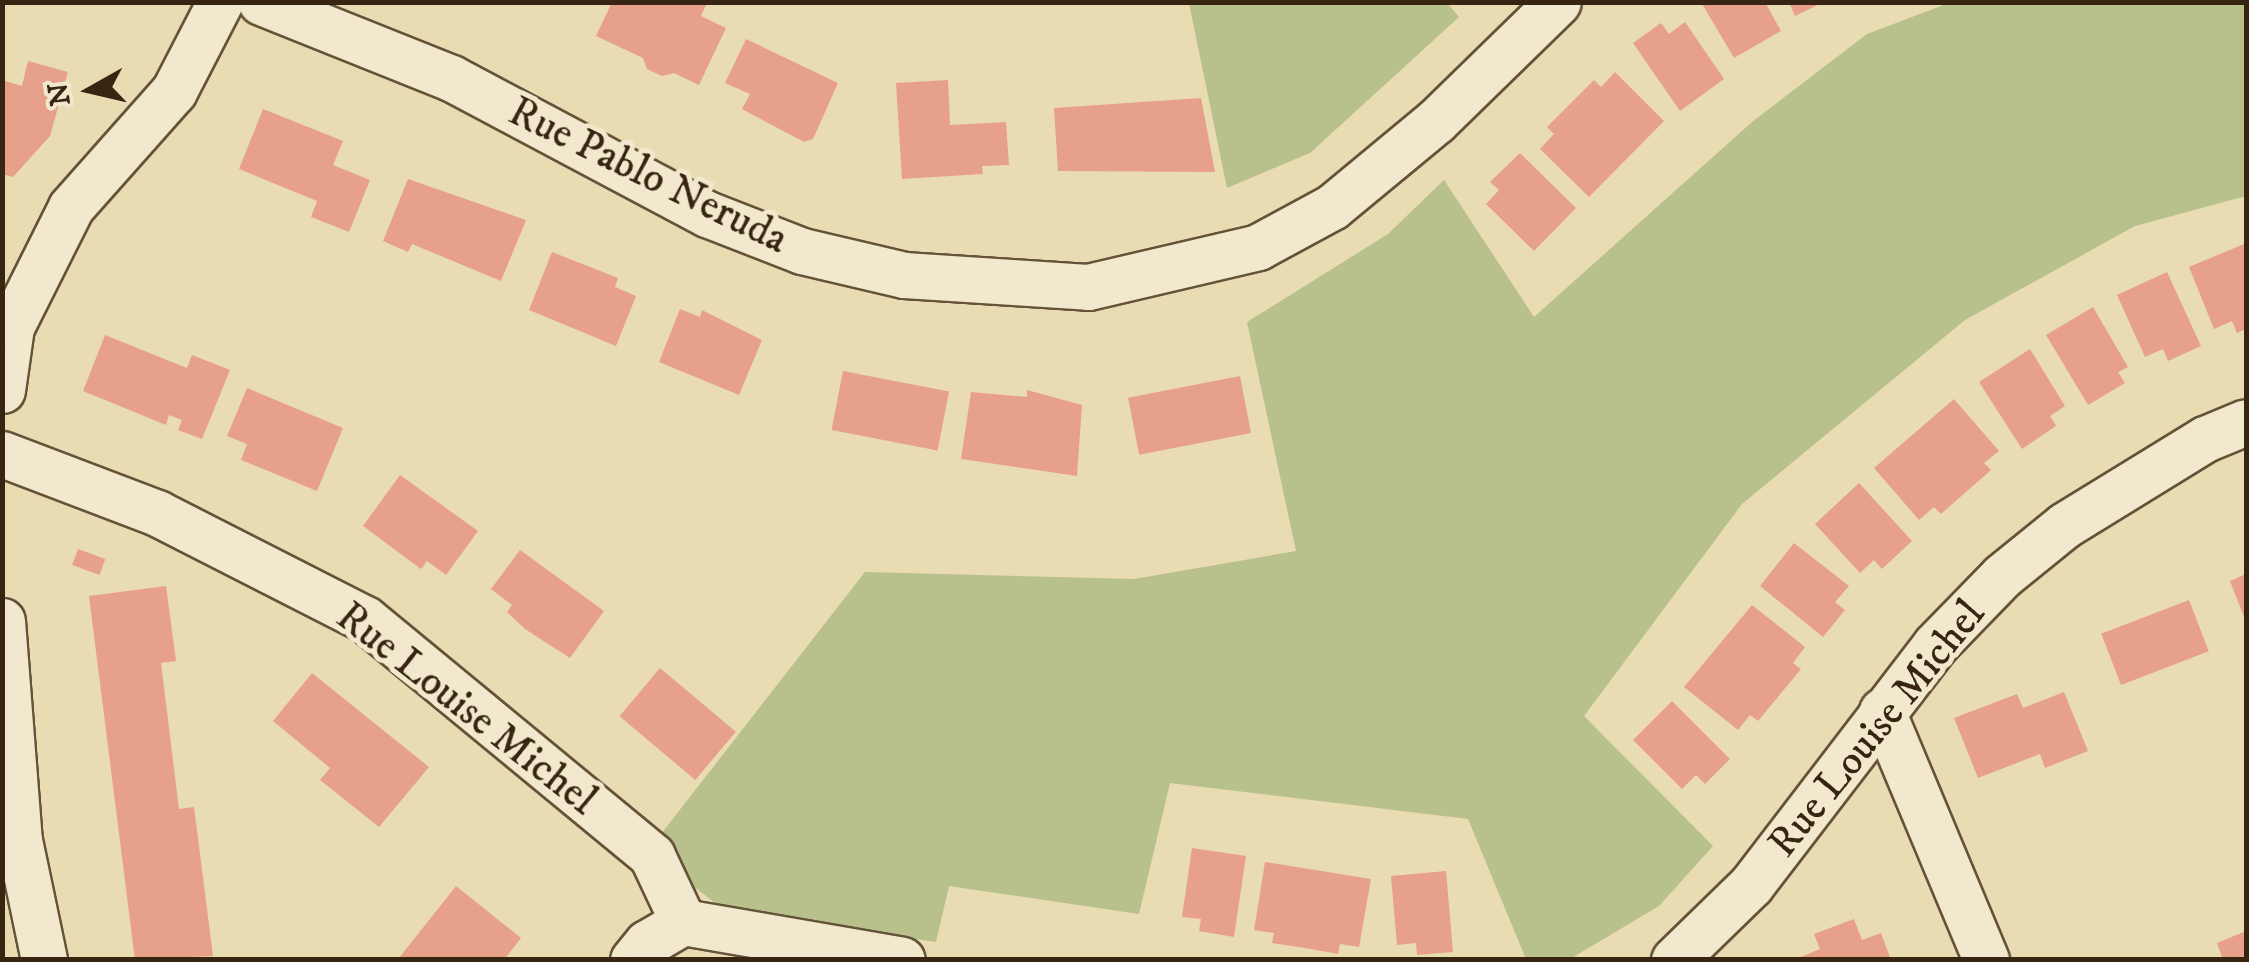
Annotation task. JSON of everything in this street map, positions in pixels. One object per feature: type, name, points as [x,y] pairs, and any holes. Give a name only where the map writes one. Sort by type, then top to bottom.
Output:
[{"type":"street","points":[[2,390],[11,327],[71,208],[174,91],[220,2]]},
{"type":"street","name":"Rue Pablo Neruda","points":[[261,2],[451,78],[675,199],[802,250],[904,275],[1088,287],[1258,247],[1332,207],[1425,131],[1558,2]]},
{"type":"street","name":"Rue Louise Michel","points":[[1674,960],[1751,885],[1882,711],[2002,576],[2065,525],[2206,439],[2246,422]]},
{"type":"street","name":"Rue Louise Michel","points":[[2,454],[157,513],[365,619],[652,856],[683,922]]},
{"type":"street","points":[[2,621],[19,840],[44,960]]},
{"type":"street","points":[[1882,711],[1986,960]]},
{"type":"street","points":[[633,960],[683,922],[902,960]]},
{"type":"green space","points":[[1189,3],[1447,3],[1459,17],[1310,153],[1227,188]]},
{"type":"green space","points":[[1949,3],[2246,3],[2246,196],[2135,226],[1965,320],[1742,504],[1584,716],[1713,846],[1659,906],[1570,959],[1526,959],[1468,819],[1170,783],[1139,914],[949,886],[936,942],[727,912],[689,883],[661,834],[865,572],[1134,579],[1296,551],[1247,322],[1388,234],[1444,180],[1534,317],[1752,122],[1867,34]]},
{"type":"building","points":[[612,2],[707,3],[701,16],[726,28],[699,85],[674,73],[662,76],[647,69],[643,58],[596,36]]},
{"type":"building","points":[[1701,2],[1765,2],[1781,31],[1734,58]]},
{"type":"building","points":[[1789,2],[1824,2],[1795,16]]},
{"type":"building","points":[[1685,22],[1724,79],[1680,111],[1633,43],[1661,23],[1669,34]]},
{"type":"building","points":[[746,39],[838,83],[813,139],[804,142],[742,109],[750,94],[725,83]]},
{"type":"building","points":[[28,61],[68,72],[50,136],[13,177],[2,174],[2,80],[22,86]]},
{"type":"building","points":[[1615,72],[1664,121],[1589,197],[1540,149],[1554,134],[1547,127],[1594,80],[1601,87]]},
{"type":"building","points":[[948,80],[950,125],[1006,122],[1009,165],[982,166],[983,174],[902,179],[896,83]]},
{"type":"building","points":[[1201,98],[1215,172],[1058,171],[1054,108]]},
{"type":"building","points":[[263,109],[343,141],[333,165],[370,180],[349,232],[311,217],[317,201],[239,169]]},
{"type":"building","points":[[1520,153],[1576,208],[1534,251],[1486,204],[1499,190],[1490,182]]},
{"type":"building","points":[[408,179],[526,220],[501,281],[412,244],[408,252],[383,241]]},
{"type":"building","points":[[2244,244],[2246,329],[2237,333],[2232,321],[2214,329],[2189,267]]},
{"type":"building","points":[[552,252],[618,278],[615,287],[636,296],[616,346],[529,310]]},
{"type":"building","points":[[2167,272],[2201,346],[2168,361],[2163,349],[2145,357],[2117,295]]},
{"type":"building","points":[[2093,307],[2128,367],[2118,372],[2125,383],[2088,405],[2046,335]]},
{"type":"building","points":[[680,309],[700,317],[702,310],[762,340],[739,395],[659,362]]},
{"type":"building","points":[[105,335],[187,368],[192,355],[230,370],[202,439],[178,430],[182,420],[169,415],[166,425],[83,391]]},
{"type":"building","points":[[2030,349],[2065,406],[2050,416],[2056,426],[2022,449],[1979,382]]},
{"type":"building","points":[[843,371],[949,392],[938,451],[832,430]]},
{"type":"building","points":[[1240,376],[1251,433],[1139,455],[1128,398]]},
{"type":"building","points":[[247,388],[343,428],[317,491],[241,460],[247,444],[227,436]]},
{"type":"building","points":[[1027,390],[1082,405],[1077,476],[961,459],[971,392],[1027,397]]},
{"type":"building","points":[[1954,399],[1999,451],[1984,463],[1991,470],[1941,514],[1934,507],[1919,520],[1874,468]]},
{"type":"building","points":[[400,475],[478,531],[446,575],[427,561],[421,569],[363,526]]},
{"type":"building","points":[[1859,483],[1912,541],[1882,569],[1874,560],[1860,573],[1815,524]]},
{"type":"building","points":[[1794,543],[1849,586],[1835,602],[1845,610],[1823,637],[1760,586]]},
{"type":"building","points":[[78,549],[105,559],[99,575],[72,565]]},
{"type":"building","points":[[520,550],[604,611],[570,658],[525,629],[507,612],[512,605],[491,589]]},
{"type":"building","points":[[2246,574],[2246,622],[2230,581]]},
{"type":"building","points":[[166,586],[176,661],[161,663],[179,809],[194,807],[213,956],[135,960],[89,596]]},
{"type":"building","points":[[2189,600],[2209,651],[2121,685],[2101,634]]},
{"type":"building","points":[[1752,605],[1805,647],[1793,663],[1801,669],[1758,721],[1750,715],[1738,730],[1684,687]]},
{"type":"building","points":[[660,668],[736,732],[695,780],[620,716]]},
{"type":"building","points":[[312,673],[429,767],[379,827],[320,780],[330,768],[273,721]]},
{"type":"building","points":[[2064,692],[2088,751],[2045,768],[2040,754],[1978,778],[1954,718],[2017,694],[2023,708]]},
{"type":"building","points":[[1672,701],[1730,759],[1705,784],[1696,775],[1682,789],[1633,740]]},
{"type":"building","points":[[1192,848],[1246,856],[1234,937],[1199,931],[1201,919],[1182,917]]},
{"type":"building","points":[[1265,862],[1371,879],[1359,947],[1340,944],[1338,954],[1272,943],[1274,933],[1254,930]]},
{"type":"building","points":[[1446,871],[1453,952],[1417,955],[1416,943],[1397,945],[1391,876]]},
{"type":"building","points":[[456,886],[521,938],[504,960],[390,960],[399,958]]},
{"type":"building","points":[[1854,919],[1862,940],[1881,933],[1891,960],[1793,960],[1820,949],[1814,934]]},
{"type":"building","points":[[2246,931],[2246,960],[2223,960],[2217,943]]}]
